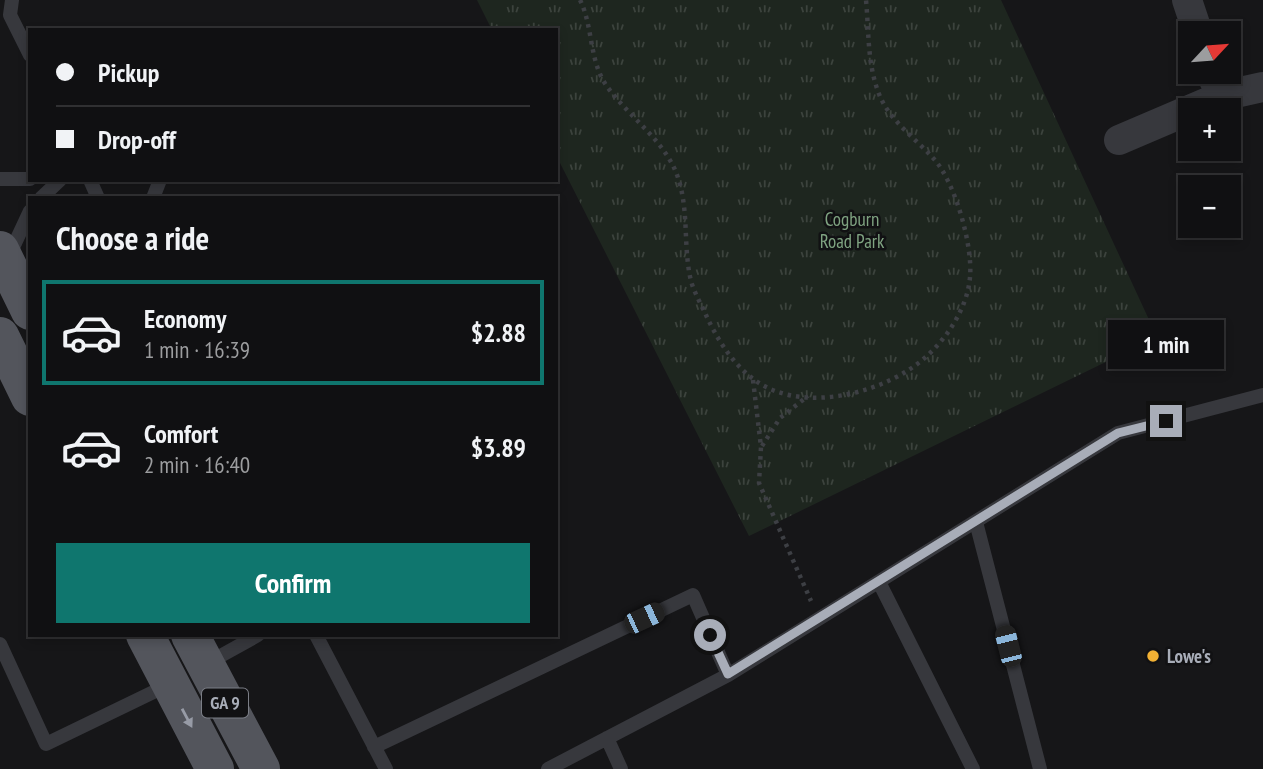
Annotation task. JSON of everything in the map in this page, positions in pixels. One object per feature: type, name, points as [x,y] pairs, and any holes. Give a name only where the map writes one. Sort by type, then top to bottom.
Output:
[{"type":"main road","points":[[4,257],[28,307]]},
{"type":"main road","points":[[0,335],[28,393]]},
{"type":"main road","name":"GA 9","points":[[146,637],[215,769]]},
{"type":"main road","name":"GA 9","points":[[198,650],[261,769]]},
{"type":"street","points":[[1187,0],[1194,21]]},
{"type":"street","points":[[1119,141],[1216,84],[1263,87]]},
{"type":"lane","points":[[12,0],[10,15],[28,51]]},
{"type":"lane","points":[[0,179],[28,179]]},
{"type":"lane","points":[[43,196],[58,182]]},
{"type":"lane","points":[[4,257],[28,214]]},
{"type":"lane","points":[[548,769],[728,674],[1118,433],[1263,395]]},
{"type":"lane","points":[[976,522],[1040,769]]},
{"type":"lane","points":[[879,582],[973,769]]},
{"type":"lane","points":[[374,747],[693,595],[728,674]]},
{"type":"lane","points":[[198,650],[250,637]]},
{"type":"lane","points":[[317,637],[386,769]]},
{"type":"lane","points":[[0,644],[46,744],[169,684]]},
{"type":"lane","points":[[607,738],[621,769]]},
{"type":"path","points":[[581,1],[590,46],[605,84],[668,155],[679,180],[692,283],[710,325],[729,354],[753,379],[780,392],[808,396],[851,394],[885,385],[913,367],[943,338],[962,309],[970,277],[957,202],[936,160],[902,128],[879,96],[869,60],[866,0]]},
{"type":"path","points":[[753,379],[761,447],[759,483],[819,618]]},
{"type":"path","points":[[761,447],[780,418],[808,396]]},
{"type":"green space","name":"Cogburn Road Park","points":[[477,0],[1001,0],[1157,337],[749,536],[558,159],[558,28],[491,28]]},
{"type":"place","name":"Lowe's","points":[[1153,656]]},
{"type":"route","points":[[710,635],[728,674],[1118,433],[1166,421]]}]
